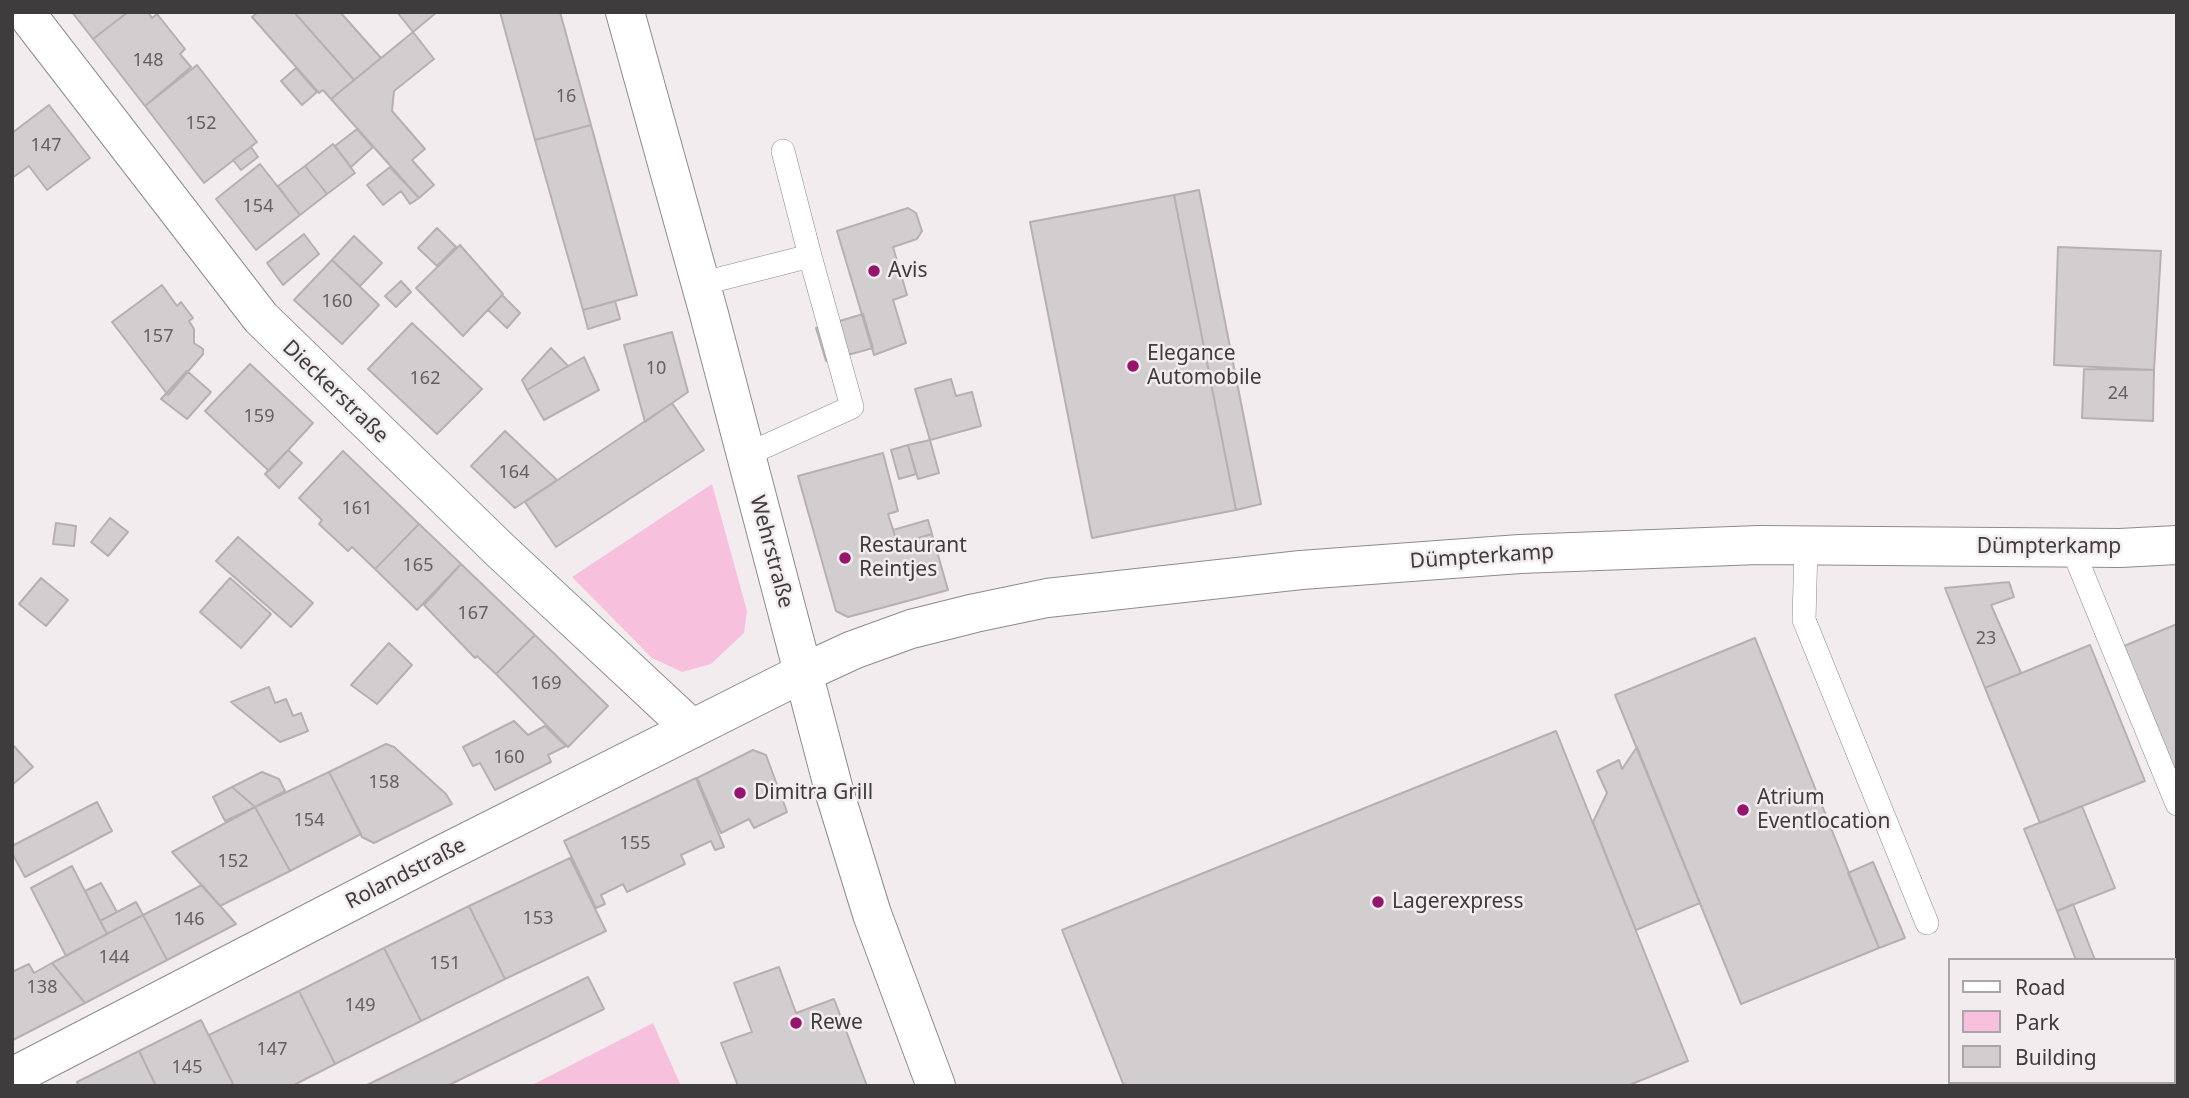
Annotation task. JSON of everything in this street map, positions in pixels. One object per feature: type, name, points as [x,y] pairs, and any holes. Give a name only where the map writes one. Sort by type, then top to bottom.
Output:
[{"type":"street","name":"Dieckerstraße","points":[[25,12],[261,318],[501,551],[692,729]]},
{"type":"street","name":"Wehrstraße","points":[[625,12],[746,455],[801,674],[872,914],[936,1086]]},
{"type":"street","name":"Dümpterkamp","points":[[801,674],[853,650],[911,629],[1047,598],[1301,570],[1520,554],[1806,546],[2072,548],[2177,545]]},
{"type":"street","name":"Rolandstraße","points":[[12,1077],[801,674]]},
{"type":"lane","points":[[746,455],[852,407],[783,151]]},
{"type":"lane","points":[[700,284],[810,256]]},
{"type":"lane","points":[[1806,546],[1804,620],[1927,923]]},
{"type":"lane","points":[[2072,548],[2177,804]]},
{"type":"green space","points":[[712,484],[747,611],[744,633],[711,664],[682,672],[652,658],[572,577]]},
{"type":"green space","points":[[653,1023],[681,1086],[530,1086]]},
{"type":"building","points":[[72,12],[128,12],[93,39]]},
{"type":"building","points":[[128,12],[148,12],[152,18],[157,14],[185,49],[180,54],[191,67],[145,106],[93,39]]},
{"type":"building","points":[[258,12],[294,12],[354,80],[331,99],[323,90],[319,93],[252,17]]},
{"type":"building","points":[[294,12],[340,12],[381,58],[354,80]]},
{"type":"building","points":[[397,12],[437,12],[413,32]]},
{"type":"building","points":[[500,12],[560,12],[591,125],[535,140]]},
{"type":"building","points":[[413,32],[434,59],[394,91],[392,111],[425,149],[412,160],[434,185],[419,198],[331,99]]},
{"type":"building","points":[[197,65],[257,142],[204,183],[145,106]]},
{"type":"building","points":[[296,68],[317,92],[302,105],[281,81]]},
{"type":"building","points":[[49,105],[90,158],[47,190],[29,166],[12,178],[12,133]]},
{"type":"building","points":[[591,125],[637,295],[583,310],[535,140]]},
{"type":"building","points":[[357,129],[373,147],[351,167],[335,146]]},
{"type":"building","points":[[333,144],[355,173],[327,194],[305,166]]},
{"type":"building","points":[[251,147],[258,157],[241,170],[233,160]]},
{"type":"building","points":[[260,164],[300,215],[256,250],[216,199]]},
{"type":"building","points":[[305,166],[327,194],[300,215],[278,186]]},
{"type":"building","points":[[390,167],[419,198],[410,204],[401,191],[383,205],[367,185]]},
{"type":"building","points":[[1199,190],[1261,504],[1236,510],[1174,195]]},
{"type":"building","name":"Elegance Automobile","points":[[1174,195],[1236,510],[1092,538],[1030,222]]},
{"type":"building","name":"Avis","points":[[908,208],[916,213],[922,231],[917,239],[893,247],[907,295],[893,300],[906,343],[874,355],[837,231]]},
{"type":"building","points":[[437,228],[456,247],[437,266],[418,248]]},
{"type":"building","points":[[304,234],[319,254],[283,285],[267,263]]},
{"type":"building","points":[[354,236],[382,263],[360,286],[332,260]]},
{"type":"building","points":[[460,245],[503,294],[463,336],[416,288]]},
{"type":"building","points":[[2058,247],[2161,251],[2154,370],[2054,365]]},
{"type":"building","points":[[332,260],[379,305],[342,344],[294,300]]},
{"type":"building","points":[[401,281],[411,292],[396,307],[385,296]]},
{"type":"building","points":[[162,285],[177,306],[181,302],[193,318],[189,321],[194,329],[194,343],[203,349],[203,354],[168,395],[112,322]]},
{"type":"building","points":[[502,295],[520,313],[507,328],[488,310]]},
{"type":"building","points":[[615,301],[620,319],[588,329],[583,310]]},
{"type":"building","points":[[863,314],[873,348],[826,361],[816,328]]},
{"type":"building","points":[[412,323],[482,389],[437,434],[368,369]]},
{"type":"building","points":[[672,332],[688,392],[645,422],[624,345]]},
{"type":"building","points":[[551,348],[568,366],[527,390],[522,380]]},
{"type":"building","points":[[584,357],[599,390],[544,420],[527,390]]},
{"type":"building","points":[[250,364],[313,423],[269,471],[205,411]]},
{"type":"building","points":[[2084,369],[2154,370],[2153,421],[2082,418]]},
{"type":"building","points":[[187,371],[211,392],[187,419],[161,399]]},
{"type":"building","points":[[951,379],[956,396],[972,392],[981,426],[930,440],[915,389]]},
{"type":"building","points":[[672,403],[704,450],[556,547],[525,502]]},
{"type":"building","points":[[505,431],[557,480],[515,508],[471,466]]},
{"type":"building","points":[[930,440],[939,473],[918,479],[908,445]]},
{"type":"building","points":[[908,445],[916,474],[899,479],[891,450]]},
{"type":"building","points":[[288,450],[302,463],[279,488],[265,474]]},
{"type":"building","points":[[343,451],[419,524],[375,569],[352,547],[348,551],[319,524],[322,520],[299,498]]},
{"type":"building","points":[[883,453],[898,511],[888,514],[895,536],[901,543],[932,534],[948,590],[848,617],[836,611],[798,476]]},
{"type":"building","points":[[110,518],[128,532],[108,556],[91,542]]},
{"type":"building","points":[[928,520],[932,534],[901,543],[895,536],[893,530]]},
{"type":"building","points":[[56,523],[76,526],[74,546],[53,544]]},
{"type":"building","points":[[419,524],[461,564],[417,610],[375,569]]},
{"type":"building","points":[[238,537],[313,603],[291,627],[216,561]]},
{"type":"building","points":[[461,564],[535,635],[496,674],[477,656],[475,658],[424,605]]},
{"type":"building","points":[[41,578],[68,600],[46,626],[19,604]]},
{"type":"building","points":[[230,578],[271,614],[241,648],[200,612]]},
{"type":"building","points":[[2009,582],[2014,597],[1991,605],[2021,673],[1985,688],[1945,588]]},
{"type":"building","points":[[2177,624],[2177,784],[2124,646]]},
{"type":"building","points":[[535,635],[608,706],[568,747],[496,674]]},
{"type":"building","name":"Atrium Eventlocation","points":[[1755,638],[1879,948],[1741,1004],[1615,695]]},
{"type":"building","points":[[389,643],[412,665],[377,704],[351,685]]},
{"type":"building","points":[[2090,645],[2145,781],[2040,823],[1985,688]]},
{"type":"building","points":[[269,687],[275,703],[286,699],[293,716],[301,713],[308,731],[280,742],[231,702]]},
{"type":"building","points":[[514,721],[528,735],[545,726],[566,746],[548,755],[551,762],[495,790],[480,763],[473,766],[463,747]]},
{"type":"building","name":"Lagerexpress","points":[[1556,731],[1688,1061],[1627,1086],[1124,1086],[1062,930]]},
{"type":"building","points":[[12,744],[33,767],[12,785]]},
{"type":"building","points":[[386,744],[394,747],[446,794],[452,804],[374,843],[362,837],[329,772]]},
{"type":"building","points":[[1637,747],[1700,903],[1636,930],[1593,822],[1607,793],[1597,771],[1619,760],[1622,769]]},
{"type":"building","points":[[753,750],[766,755],[787,812],[754,828],[749,819],[721,833],[697,778]]},
{"type":"building","points":[[262,772],[279,779],[285,791],[255,807],[232,787]]},
{"type":"building","points":[[329,772],[361,834],[290,871],[255,807]]},
{"type":"building","points":[[696,778],[724,847],[715,850],[711,841],[681,855],[685,864],[627,892],[623,884],[601,895],[605,904],[596,908],[564,841]]},
{"type":"building","points":[[232,787],[255,807],[225,821],[213,797]]},
{"type":"building","points":[[97,802],[112,831],[25,877],[12,853],[12,846]]},
{"type":"building","points":[[2082,806],[2115,888],[2057,911],[2024,829]]},
{"type":"building","points":[[255,807],[290,871],[220,906],[172,852]]},
{"type":"building","points":[[570,858],[606,931],[505,979],[469,906]]},
{"type":"building","points":[[1873,862],[1905,938],[1879,948],[1848,873]]},
{"type":"building","points":[[72,866],[107,934],[66,956],[31,888]]},
{"type":"building","points":[[101,883],[117,912],[100,921],[85,891]]},
{"type":"building","points":[[202,885],[236,924],[167,960],[143,915]]},
{"type":"building","points":[[136,902],[143,915],[107,934],[100,921]]},
{"type":"building","points":[[2073,904],[2094,958],[2075,958],[2057,911]]},
{"type":"building","points":[[469,906],[505,979],[421,1021],[384,948]]},
{"type":"building","points":[[143,915],[167,960],[85,1003],[52,963]]},
{"type":"building","points":[[384,948],[421,1021],[335,1064],[299,991]]},
{"type":"building","points":[[52,963],[85,1003],[13,1040],[12,972],[29,964],[34,973]]},
{"type":"building","name":"Rewe","points":[[779,967],[796,1013],[834,999],[867,1086],[738,1086],[721,1043],[752,1032],[734,983]]},
{"type":"building","points":[[588,977],[604,1009],[447,1086],[367,1085]]},
{"type":"building","points":[[299,991],[335,1064],[292,1086],[234,1086],[209,1035]]},
{"type":"building","points":[[201,1020],[234,1086],[156,1086],[139,1051]]},
{"type":"building","points":[[139,1051],[156,1086],[79,1086],[77,1082]]},
{"type":"place","name":"Avis","points":[[874,271]]},
{"type":"place","name":"Elegance Automobile","points":[[1133,366]]},
{"type":"place","name":"Restaurant Reintjes","points":[[845,558]]},
{"type":"place","name":"Dimitra Grill","points":[[740,793]]},
{"type":"place","name":"Atrium Eventlocation","points":[[1743,810]]},
{"type":"place","name":"Lagerexpress","points":[[1378,902]]},
{"type":"place","name":"Rewe","points":[[796,1023]]}]
